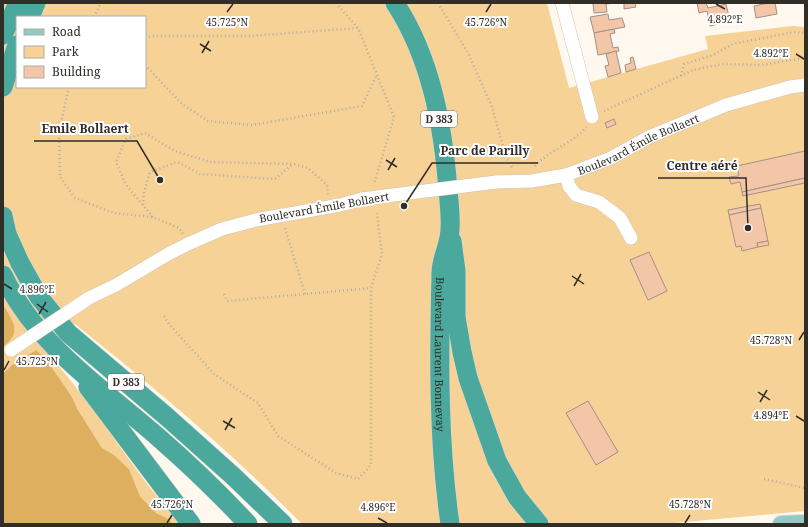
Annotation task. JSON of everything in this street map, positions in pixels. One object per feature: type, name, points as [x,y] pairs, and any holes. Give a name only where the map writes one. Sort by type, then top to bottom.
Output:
[{"type":"highway","points":[[3,34],[18,3]]},
{"type":"highway","points":[[30,16],[36,3]]},
{"type":"highway","name":"Boulevard Laurent Bonnevay","points":[[394,3],[402,14],[416,40],[434,93],[445,152],[450,230],[441,271],[441,408],[444,487],[450,524]]},
{"type":"highway","points":[[3,87],[16,48]]},
{"type":"highway","name":"D 383","points":[[3,216],[8,234],[27,276],[39,297],[68,333],[200,446],[283,524]]},
{"type":"highway","points":[[450,230],[456,271],[456,317],[468,378],[497,461],[517,497],[539,524]]},
{"type":"highway","points":[[3,274],[18,302],[56,348],[160,438],[210,485],[248,524]]},
{"type":"highway","points":[[78,368],[90,392],[192,524]]},
{"type":"main road","points":[[781,524],[805,523]]},
{"type":"street","points":[[562,3],[592,117]]},
{"type":"street","name":"Boulevard Émile Bollaert","points":[[7,353],[89,298],[116,285],[188,244],[222,229],[282,214],[329,207],[362,198],[496,182],[532,181],[566,175],[610,158],[649,137],[726,104],[790,87],[805,85]]},
{"type":"street","points":[[566,175],[569,186],[576,195],[599,202],[620,218],[631,238]]},
{"type":"path","points":[[94,16],[101,3]]},
{"type":"path","points":[[336,3],[358,28],[394,117],[374,185]]},
{"type":"path","points":[[438,3],[469,56],[492,107],[506,157],[515,173]]},
{"type":"path","points":[[146,38],[151,36],[249,36],[358,28]]},
{"type":"path","points":[[681,76],[684,64],[713,55],[733,44],[794,32],[805,33]]},
{"type":"path","points":[[535,166],[540,160],[584,129],[592,117],[693,70],[724,64],[761,65],[805,58]]},
{"type":"path","points":[[146,66],[182,104],[208,120],[252,125],[362,106],[377,74]]},
{"type":"path","points":[[70,88],[59,131],[60,177],[75,198],[114,213],[153,217],[180,228],[188,244]]},
{"type":"path","points":[[153,217],[126,185],[116,162],[126,139],[145,133],[175,151],[210,162],[294,164],[308,168],[327,185],[329,207]]},
{"type":"path","points":[[143,205],[144,192],[150,172],[177,162],[200,174],[275,178],[294,164]]},
{"type":"path","points":[[164,316],[169,324],[214,374],[258,403],[278,436],[336,473],[358,479],[371,465],[371,288],[382,254],[378,213]]},
{"type":"path","points":[[282,214],[283,222],[306,294]]},
{"type":"path","points":[[224,294],[226,301],[371,288]]},
{"type":"path","points":[[764,479],[805,488]]},
{"type":"green space","points":[[3,3],[547,3],[569,88],[708,49],[705,36],[792,26],[805,27],[805,511],[663,524],[302,524],[248,471],[192,421],[75,324],[42,347],[76,387],[140,475],[179,524],[173,524],[167,518],[156,513],[140,496],[129,469],[114,455],[102,448],[78,410],[72,397],[36,350],[29,355],[3,524]]},
{"type":"shaded area","points":[[3,305],[13,322],[14,332],[13,337],[3,347]]},
{"type":"shaded area","points":[[36,350],[45,358],[72,397],[78,410],[102,448],[114,455],[129,469],[140,496],[156,513],[167,518],[173,524],[3,524],[3,374],[12,365]]},
{"type":"building","points":[[593,3],[615,3],[606,4],[607,12],[594,13]]},
{"type":"building","points":[[624,3],[635,3],[636,7],[624,9]]},
{"type":"building","points":[[697,3],[706,3],[708,8],[726,4],[730,21],[710,26],[707,11],[699,13]]},
{"type":"building","points":[[775,3],[777,14],[756,18],[754,6]]},
{"type":"building","points":[[608,14],[609,20],[622,18],[625,27],[594,33],[590,17]]},
{"type":"building","points":[[614,29],[615,33],[610,34],[613,48],[618,47],[619,51],[598,55],[594,33]]},
{"type":"building","points":[[616,51],[621,73],[608,77],[605,66],[609,65],[606,54]]},
{"type":"building","points":[[633,57],[636,69],[626,72],[625,65],[631,63],[630,58]]},
{"type":"building","points":[[614,119],[616,124],[607,128],[605,123]]},
{"type":"building","points":[[805,151],[805,178],[742,192],[740,182],[731,184],[729,177],[739,176],[737,166]]},
{"type":"building","points":[[805,178],[805,183],[743,196],[742,192]]},
{"type":"building","points":[[760,204],[761,208],[729,215],[728,210]]},
{"type":"building","points":[[761,208],[768,241],[757,243],[758,247],[742,251],[741,246],[736,247],[729,215]]},
{"type":"building","points":[[768,241],[769,245],[758,247],[757,243]]},
{"type":"building","points":[[649,252],[667,291],[648,300],[630,260]]},
{"type":"building","points":[[588,401],[618,452],[596,465],[566,413]]},
{"type":"place","name":"Emile Bollaert","points":[[160,180]]},
{"type":"place","name":"Parc de Parilly","points":[[404,206]]},
{"type":"place","name":"Centre aéré","points":[[748,228]]}]
